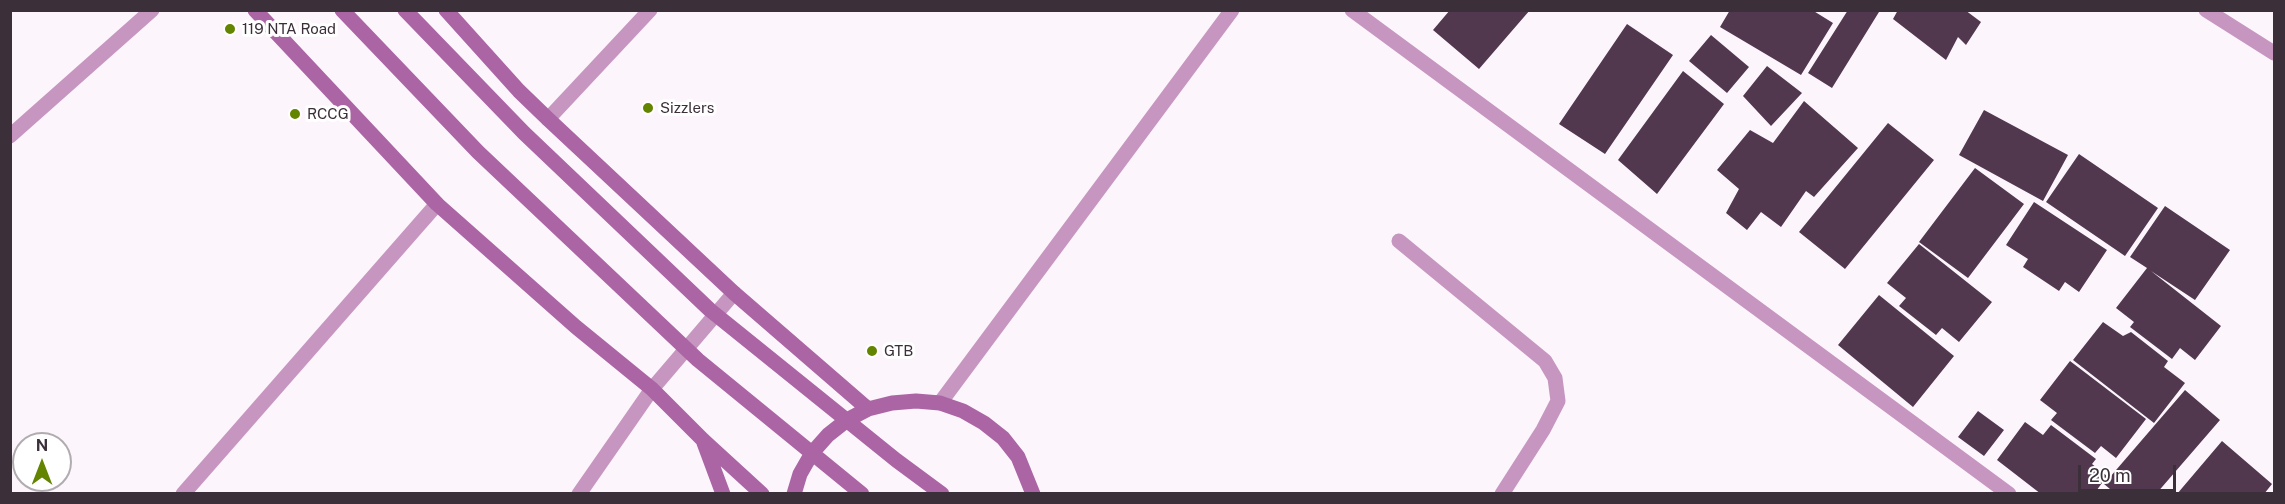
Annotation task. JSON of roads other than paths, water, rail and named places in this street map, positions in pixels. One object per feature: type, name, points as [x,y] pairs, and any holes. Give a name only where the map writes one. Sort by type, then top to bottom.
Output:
[{"type":"main road","points":[[255,10],[436,204],[576,327],[652,389],[762,494]]},
{"type":"main road","points":[[342,10],[478,152],[698,360],[862,494]]},
{"type":"main road","points":[[405,10],[524,133],[710,310],[896,460],[942,494]]},
{"type":"main road","points":[[446,10],[519,91],[548,119],[734,293],[868,409]]},
{"type":"main road","points":[[794,494],[800,474],[812,453],[828,435],[847,420],[868,409],[916,400],[940,403],[977,419],[1002,438],[1018,457],[1033,494]]},
{"type":"main road","points":[[703,440],[723,494]]},
{"type":"street","points":[[10,136],[152,10]]},
{"type":"street","points":[[548,119],[650,10]]},
{"type":"street","points":[[940,403],[1232,10]]},
{"type":"street","points":[[1352,10],[2009,494]]},
{"type":"street","points":[[2206,10],[2274,53]]},
{"type":"street","points":[[183,494],[436,204]]},
{"type":"street","points":[[1399,241],[1545,361],[1556,378],[1558,401],[1543,430],[1502,494]]},
{"type":"street","points":[[579,494],[652,389],[734,293]]},
{"type":"place","name":"119 NTA Road","points":[[230,29]]},
{"type":"place","name":"Sizzlers","points":[[648,108]]},
{"type":"place","name":"RCCG","points":[[295,114]]},
{"type":"place","name":"GTB","points":[[872,351]]}]
